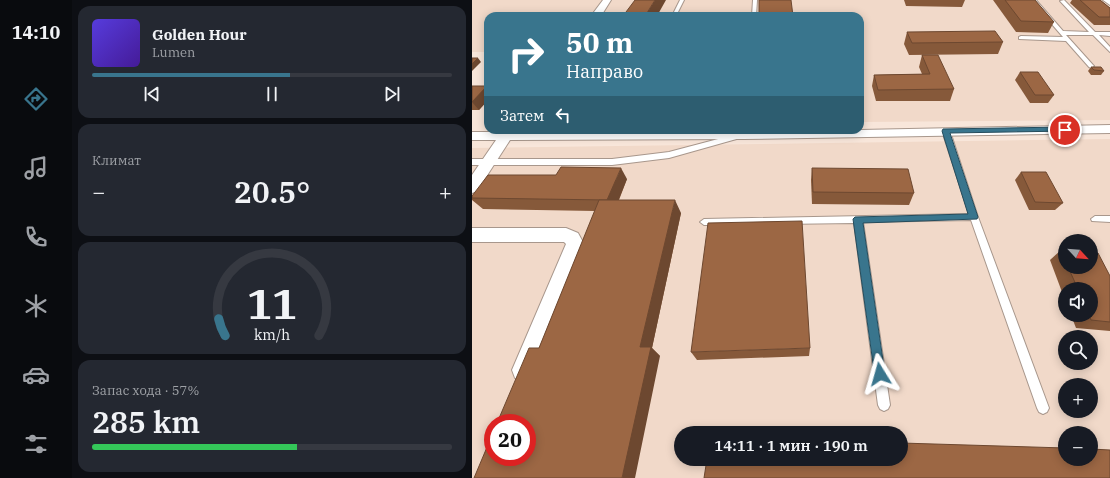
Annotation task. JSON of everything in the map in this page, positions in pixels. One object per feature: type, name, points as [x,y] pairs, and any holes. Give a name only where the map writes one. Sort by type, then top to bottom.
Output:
[{"type":"street","points":[[599,12],[608,0]]},
{"type":"street","points":[[864,133],[1110,129]]},
{"type":"street","points":[[472,136],[496,134]]},
{"type":"street","points":[[472,187],[507,134]]},
{"type":"street","points":[[721,134],[794,134]]},
{"type":"street","points":[[472,234],[566,235],[572,238],[575,244],[516,387]]},
{"type":"lane","points":[[676,12],[682,0]]},
{"type":"lane","points":[[754,12],[755,0]]},
{"type":"lane","points":[[1033,0],[1091,66]]},
{"type":"lane","points":[[1062,1],[1110,50]]},
{"type":"lane","points":[[1063,34],[1110,34]]},
{"type":"lane","points":[[1021,38],[1067,39]]},
{"type":"lane","points":[[946,131],[974,217],[1042,408]]},
{"type":"lane","points":[[472,162],[612,162],[670,155],[743,135]]},
{"type":"lane","points":[[704,222],[974,217]]},
{"type":"lane","points":[[858,219],[884,405]]},
{"type":"lane","points":[[1095,220],[1110,219]]},
{"type":"shaded area","points":[[472,0],[1110,0],[1110,120],[864,122],[864,12],[484,12],[484,52],[472,52]]},
{"type":"shaded area","points":[[1110,139],[1110,478],[472,478],[472,148]]},
{"type":"building","points":[[635,0],[655,0],[648,12],[626,12]]},
{"type":"building","points":[[759,0],[791,0],[792,12],[759,12]]},
{"type":"building","points":[[1005,0],[1035,0],[1054,22],[1021,21]]},
{"type":"building","points":[[1080,0],[1100,0],[1110,8],[1110,17],[1099,17]]},
{"type":"building","points":[[995,31],[1003,42],[912,43],[907,32]]},
{"type":"building","points":[[922,55],[938,55],[954,89],[878,90],[874,75],[930,74]]},
{"type":"building","points":[[472,58],[478,58],[472,64]]},
{"type":"building","points":[[1091,67],[1101,67],[1104,71],[1094,70]]},
{"type":"building","points":[[1020,72],[1038,72],[1054,95],[1035,95]]},
{"type":"building","points":[[472,86],[484,86],[484,89],[472,102]]},
{"type":"building","points":[[561,167],[621,168],[607,200],[472,198],[488,175],[556,175]]},
{"type":"building","points":[[812,168],[908,169],[914,193],[813,192]]},
{"type":"building","points":[[1021,172],[1046,172],[1063,203],[1035,202]]},
{"type":"building","points":[[599,200],[675,200],[640,347],[651,347],[622,478],[474,478],[484,454],[484,466],[536,466],[536,414],[501,414],[529,348],[539,348]]},
{"type":"building","points":[[802,221],[810,348],[691,352],[708,223]]},
{"type":"building","points":[[1098,253],[1110,276],[1110,322],[1098,321],[1098,282],[1075,282],[1071,274],[1098,274]]},
{"type":"building","points":[[908,443],[1058,448],[1058,466],[1098,466],[1098,449],[1110,450],[1110,478],[704,478],[706,466],[908,466]]},
{"type":"route","points":[[880,374],[858,219],[974,217],[946,131],[1065,130]]}]
